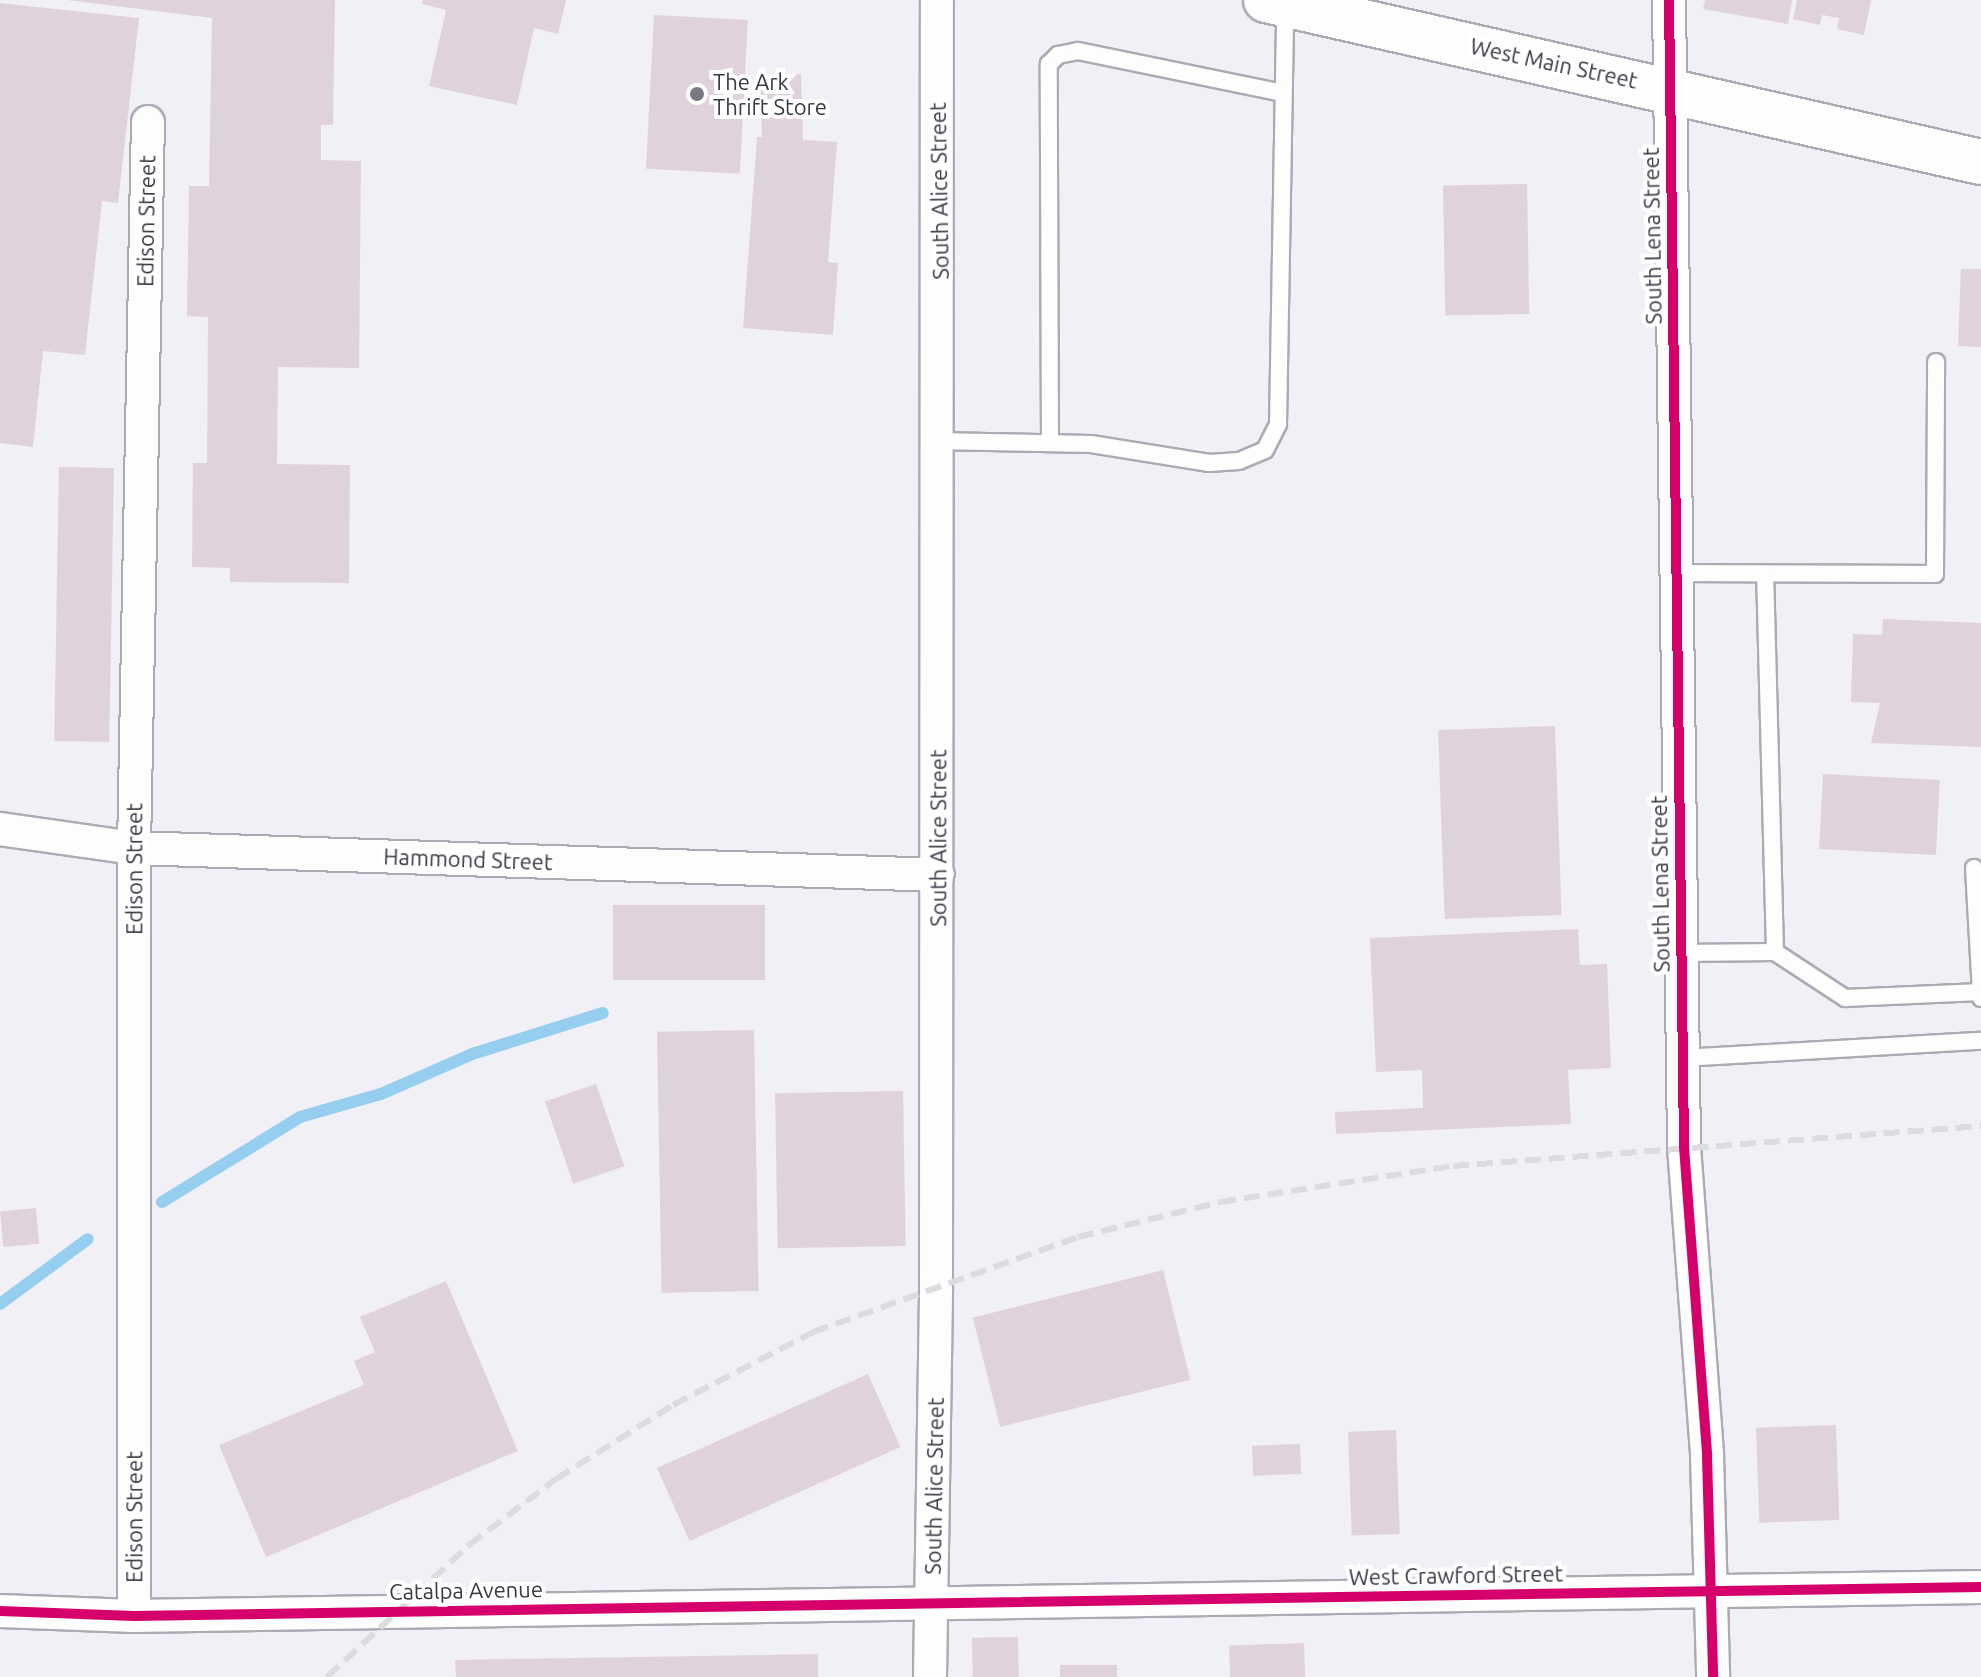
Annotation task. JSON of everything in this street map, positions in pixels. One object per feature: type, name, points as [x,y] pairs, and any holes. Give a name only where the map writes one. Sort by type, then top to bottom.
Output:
[{"type":"main road","name":"West Main Street","points":[[1276,2],[1671,89],[1981,162]]},
{"type":"street","name":"South Alice Street","points":[[930,1677],[938,875],[937,0]]},
{"type":"street","name":"South Lena Street","points":[[1669,0],[1682,1058],[1713,1677]]},
{"type":"street","name":"Edison Street","points":[[134,1616],[134,848],[148,122]]},
{"type":"street","name":"Hammond Street","points":[[0,829],[134,848],[938,875]]},
{"type":"street","name":"West Crawford Street","points":[[932,1602],[1981,1587]]},
{"type":"street","name":"Catalpa Avenue","points":[[0,1611],[134,1616],[932,1602]]},
{"type":"lane","points":[[936,441],[1050,443],[1209,463],[1239,461],[1265,450],[1278,424],[1282,93],[1276,2]]},
{"type":"lane","points":[[1050,443],[1049,64],[1058,55],[1078,51],[1282,93]]},
{"type":"lane","points":[[1677,573],[1935,574],[1936,362]]},
{"type":"lane","points":[[1765,574],[1775,952]]},
{"type":"lane","points":[[1680,953],[1775,952],[1845,998],[1981,995],[1974,868]]},
{"type":"lane","points":[[1682,1058],[1981,1041]]},
{"type":"building","points":[[67,0],[335,0],[333,125],[321,125],[321,160],[361,161],[359,368],[278,367],[277,464],[350,465],[349,583],[230,582],[230,568],[192,567],[193,463],[207,463],[208,317],[187,316],[189,186],[209,186],[212,18]]},
{"type":"building","points":[[423,0],[566,0],[558,34],[534,28],[517,105],[429,86],[446,10],[422,4]]},
{"type":"building","points":[[1705,0],[1792,0],[1788,24],[1703,9]]},
{"type":"building","points":[[1797,0],[1871,0],[1864,35],[1837,29],[1839,18],[1822,15],[1820,25],[1793,19]]},
{"type":"building","points":[[0,3],[139,18],[118,203],[102,201],[85,355],[43,351],[33,447],[0,443]]},
{"type":"building","name":"The Ark Thrift Store","points":[[654,15],[748,20],[740,174],[646,169]]},
{"type":"building","points":[[801,74],[803,140],[837,142],[828,262],[838,263],[833,335],[743,328],[757,137],[762,137],[760,76]]},
{"type":"building","points":[[1527,184],[1529,314],[1445,315],[1443,185]]},
{"type":"building","points":[[1961,269],[1981,269],[1981,347],[1958,346]]},
{"type":"building","points":[[59,467],[114,468],[109,742],[54,741]]},
{"type":"building","points":[[1883,619],[1981,623],[1981,747],[1871,743],[1880,703],[1851,702],[1853,634],[1882,635]]},
{"type":"building","points":[[1555,726],[1562,915],[1445,919],[1438,730]]},
{"type":"building","points":[[1823,774],[1940,780],[1936,855],[1819,849]]},
{"type":"building","points":[[613,905],[765,905],[765,980],[613,980]]},
{"type":"building","points":[[1578,929],[1580,965],[1607,964],[1611,1068],[1568,1070],[1571,1124],[1336,1134],[1335,1112],[1423,1108],[1422,1070],[1376,1072],[1370,938]]},
{"type":"building","points":[[754,1030],[759,1291],[662,1293],[657,1032]]},
{"type":"building","points":[[596,1084],[624,1166],[573,1184],[545,1102]]},
{"type":"building","points":[[903,1091],[906,1246],[778,1248],[775,1093]]},
{"type":"building","points":[[36,1208],[39,1244],[3,1247],[0,1211]]},
{"type":"building","points":[[1163,1270],[1190,1380],[1000,1427],[973,1317]]},
{"type":"building","points":[[446,1281],[518,1451],[266,1557],[219,1445],[364,1385],[354,1361],[375,1352],[360,1317]]},
{"type":"building","points":[[868,1374],[901,1447],[690,1541],[657,1468]]},
{"type":"building","points":[[1836,1425],[1839,1520],[1759,1523],[1756,1428]]},
{"type":"building","points":[[1396,1430],[1400,1534],[1352,1536],[1348,1432]]},
{"type":"building","points":[[1300,1444],[1301,1474],[1253,1476],[1252,1446]]},
{"type":"building","points":[[1018,1637],[1019,1677],[973,1677],[972,1638]]},
{"type":"building","points":[[1304,1643],[1305,1677],[1230,1677],[1229,1646]]},
{"type":"building","points":[[818,1654],[818,1677],[456,1677],[455,1660]]},
{"type":"building","points":[[1060,1665],[1117,1665],[1117,1677],[1060,1677]]},
{"type":"waterway","points":[[162,1202],[300,1117],[381,1094],[472,1054],[603,1013]]},
{"type":"waterway","points":[[0,1304],[88,1239]]},
{"type":"railway","points":[[327,1677],[469,1545],[556,1479],[673,1405],[813,1332],[1078,1237],[1220,1202],[1453,1166],[1981,1126]]},
{"type":"cycle path","points":[[1669,0],[1684,1147],[1707,1456],[1713,1677]]},
{"type":"cycle path","points":[[0,1611],[134,1616],[1981,1587]]},
{"type":"place","name":"The Ark Thrift Store","points":[[697,94]]}]
